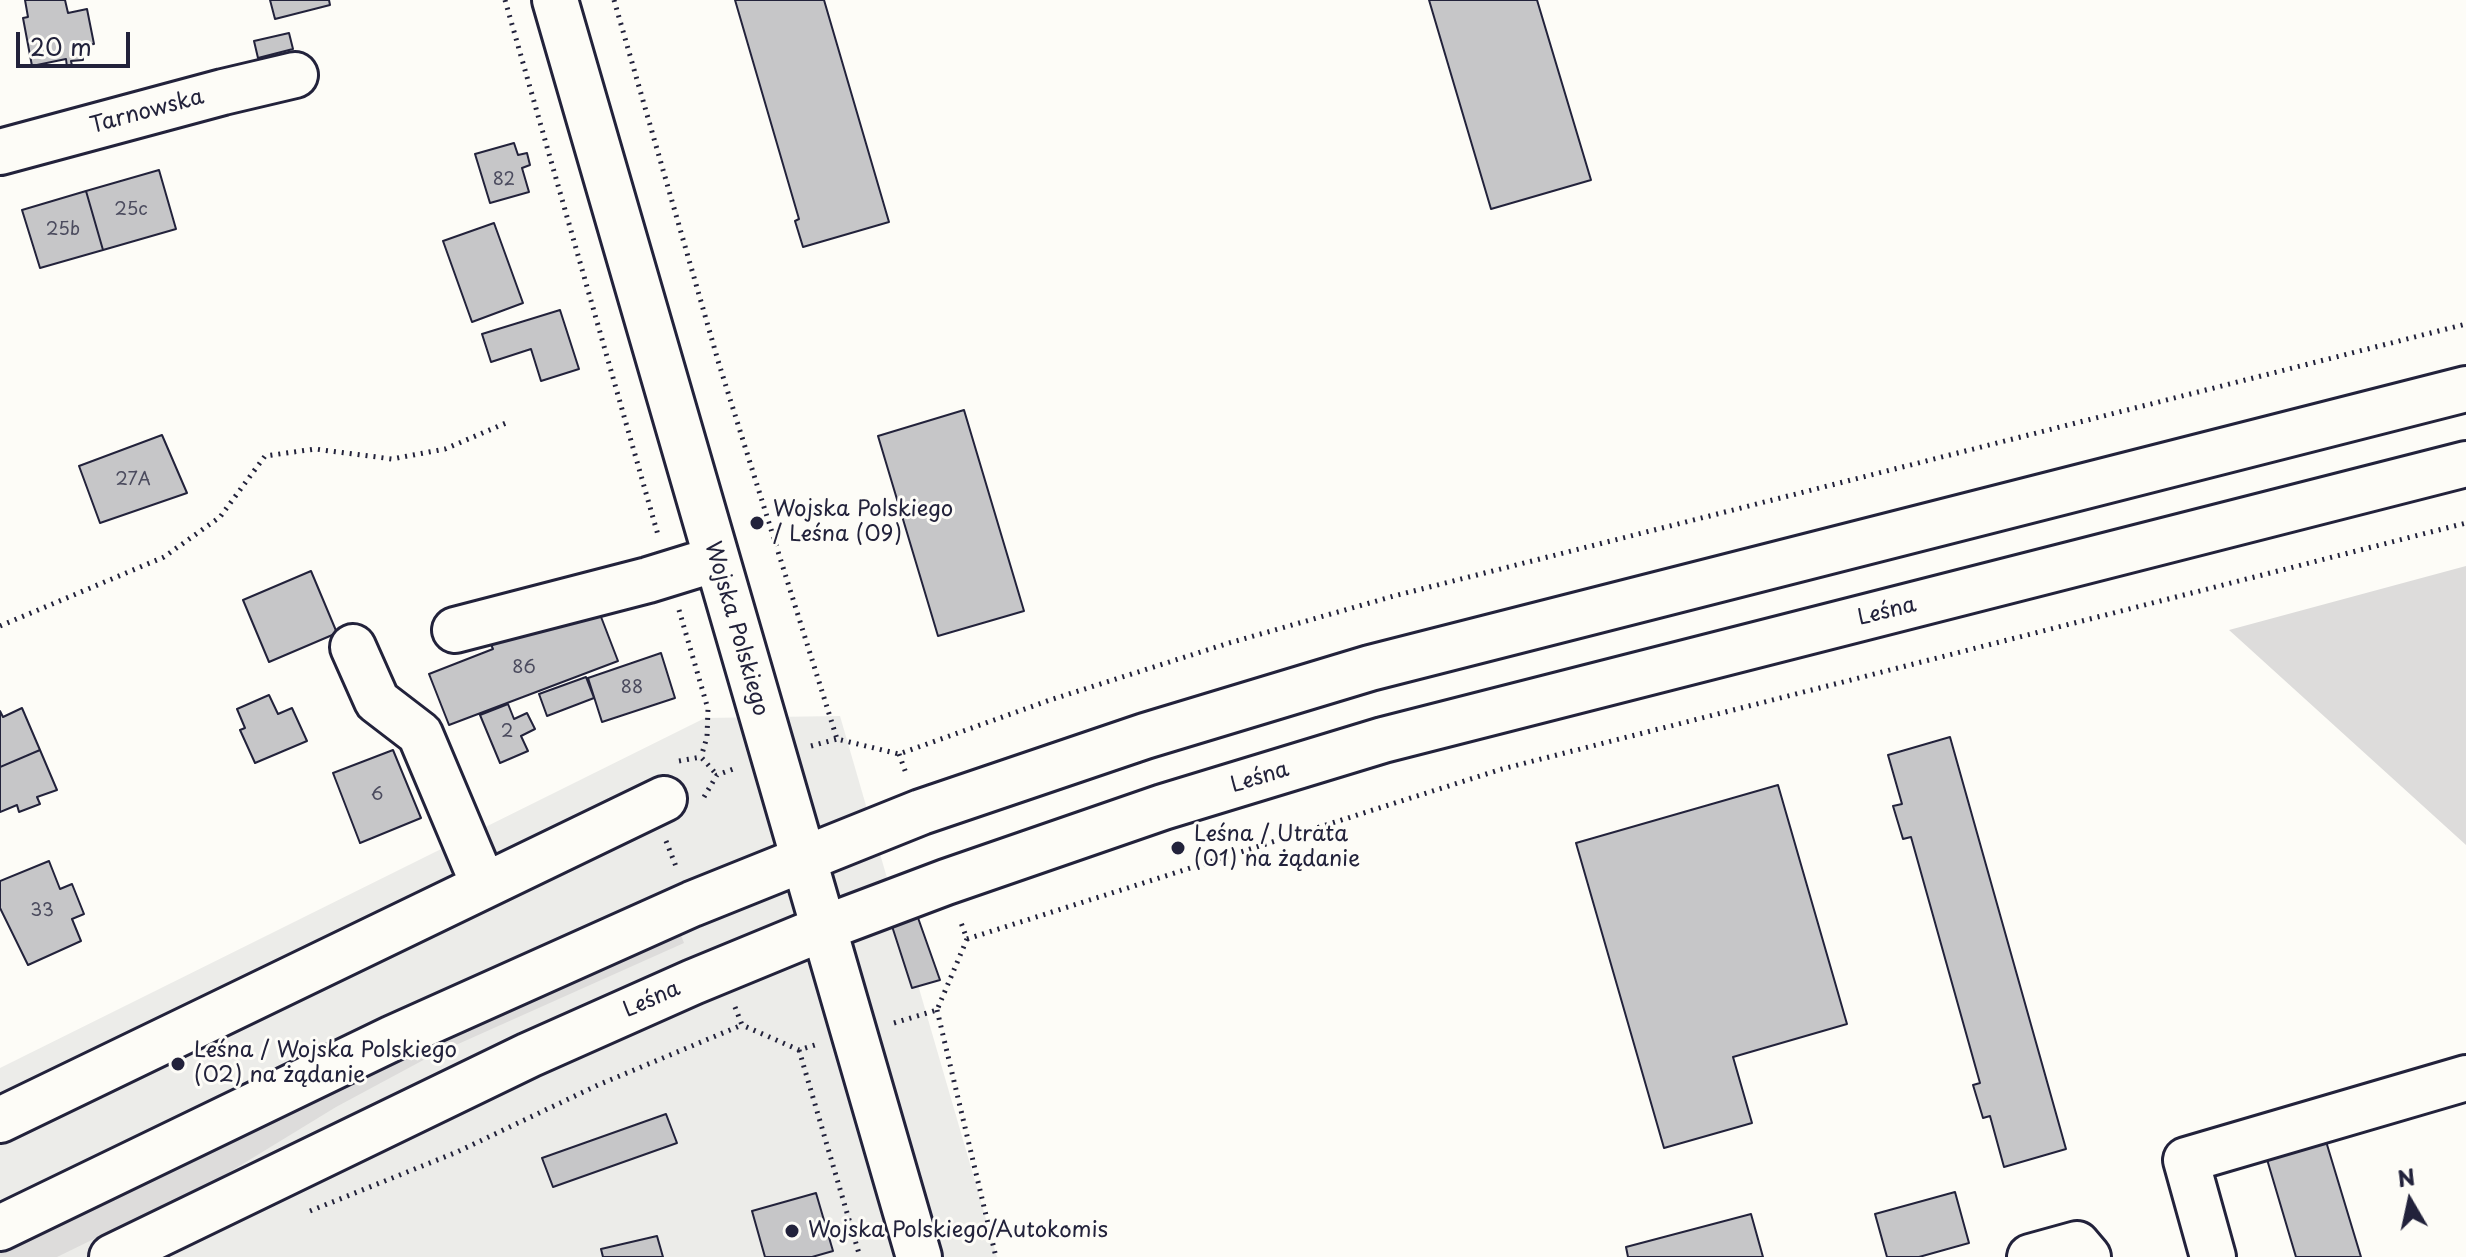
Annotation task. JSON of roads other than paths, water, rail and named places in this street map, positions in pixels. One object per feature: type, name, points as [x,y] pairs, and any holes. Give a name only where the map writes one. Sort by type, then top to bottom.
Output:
[{"type":"main road","name":"Wojska Polskiego","points":[[555,0],[919,1257]]},
{"type":"main road","name":"Tarnowska","points":[[0,152],[295,75]]},
{"type":"main road","points":[[0,1228],[541,970],[803,858],[921,812],[1145,736],[1370,668],[2466,389]]},
{"type":"main road","name":"Leśna","points":[[112,1257],[529,1055],[824,928],[1163,807],[1383,740],[2466,464]]},
{"type":"main road","points":[[455,630],[716,559]]},
{"type":"main road","points":[[353,647],[377,701],[420,734],[484,886]]},
{"type":"main road","points":[[0,1120],[664,799]]},
{"type":"main road","points":[[2213,1257],[2186,1160],[2466,1078]]},
{"type":"main road","points":[[2030,1257],[2077,1244],[2088,1257]]},
{"type":"place","name":"Wojska Polskiego / Leśna (09)","points":[[757,523]]},
{"type":"place","name":"Leśna / Utrata (01) na żądanie","points":[[1178,848]]},
{"type":"place","name":"Leśna / Wojska Polskiego (02) na żądanie","points":[[178,1064]]},
{"type":"place","name":"Wojska Polskiego/Autokomis","points":[[792,1231]]}]
